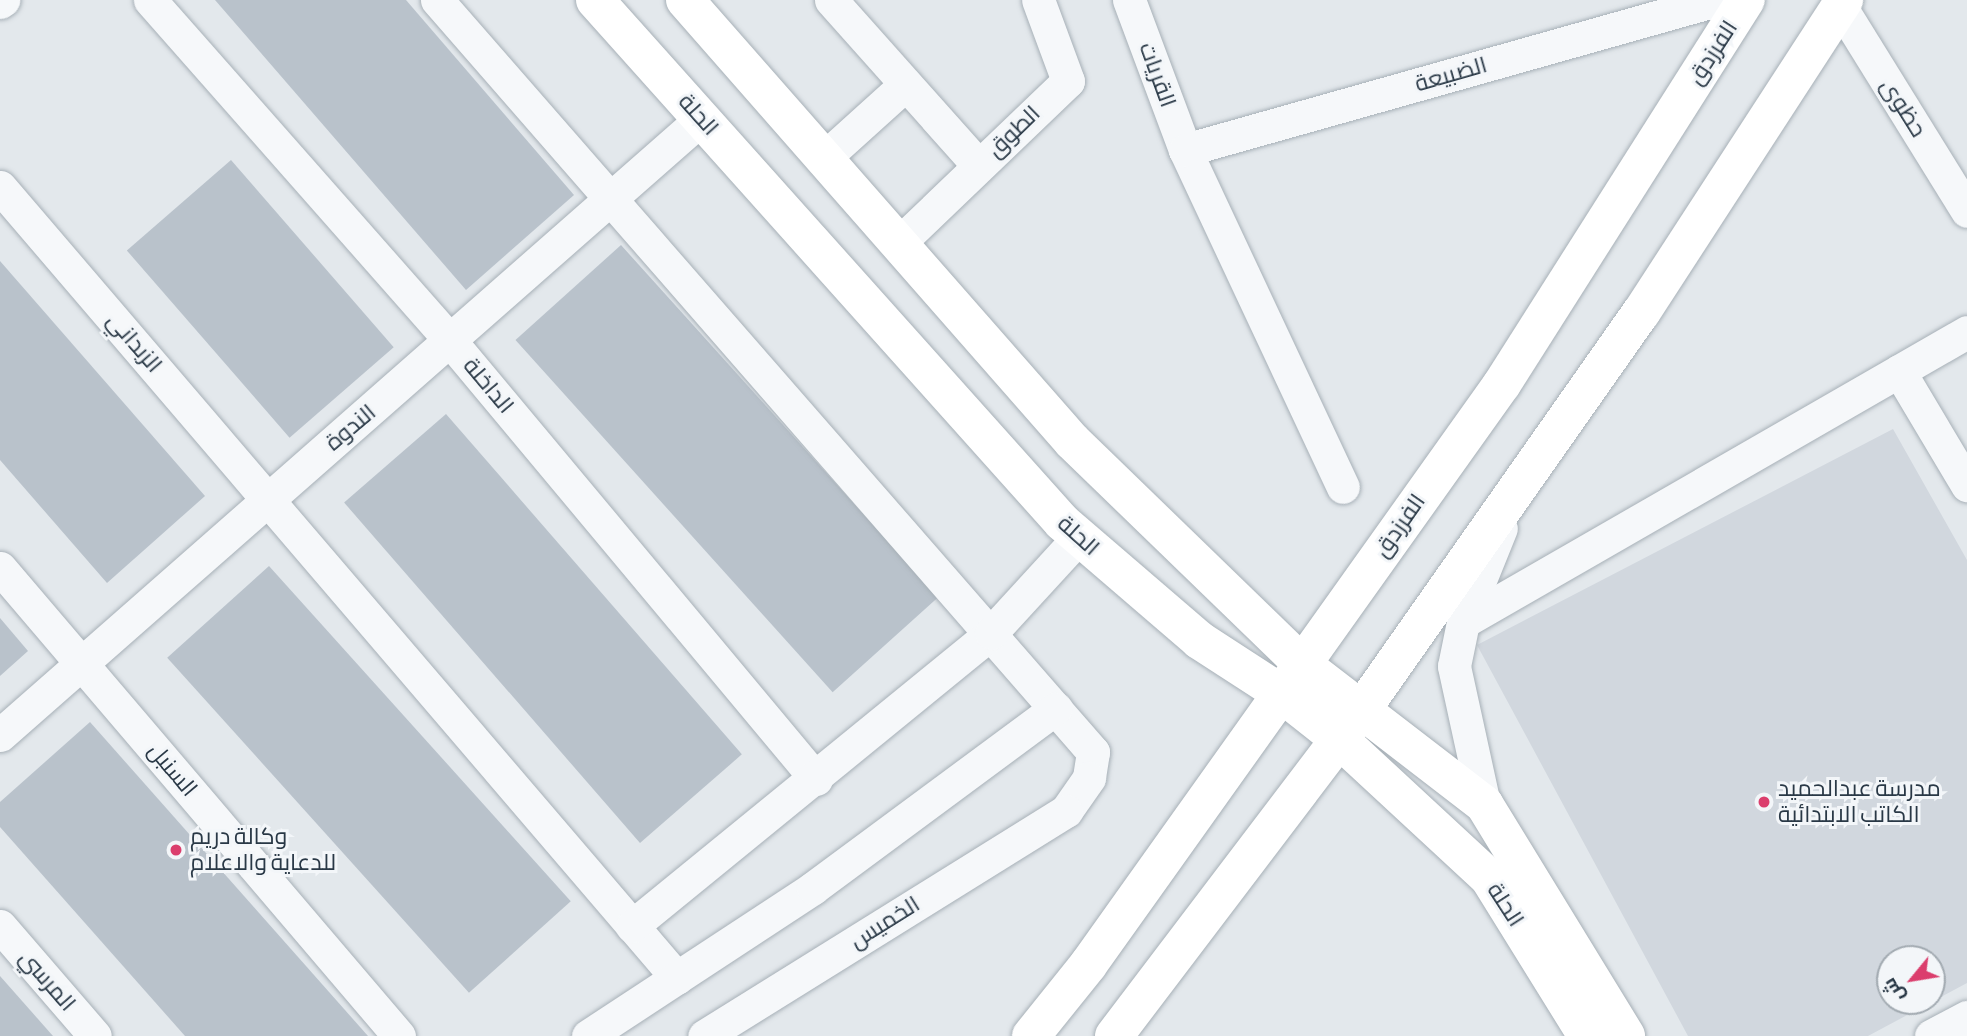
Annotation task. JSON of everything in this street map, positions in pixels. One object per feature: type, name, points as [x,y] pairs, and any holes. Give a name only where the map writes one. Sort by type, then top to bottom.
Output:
[{"type":"main road","name":"الحلة","points":[[595,0],[1079,537],[1199,640],[1363,708],[1484,804],[1626,1036]]},
{"type":"main road","name":"الحلة","points":[[685,0],[1072,441],[1292,679],[1339,739],[1489,878],[1587,1036]]},
{"type":"main road","name":"الفرزدق","points":[[1031,1036],[1088,965],[1502,383],[1746,0]]},
{"type":"main road","points":[[1114,1036],[1363,708],[1641,313],[1842,3]]},
{"type":"street","name":"الداخلة","points":[[150,0],[452,343],[816,779]]},
{"type":"street","points":[[437,0],[1056,708],[813,888],[588,1036]]},
{"type":"street","points":[[831,0],[979,166]]},
{"type":"street","name":"الطوق","points":[[899,243],[1068,81],[1038,0]]},
{"type":"street","name":"القريات","points":[[1129,0],[1185,150],[1343,487]]},
{"type":"street","name":"الضبيعة","points":[[1185,150],[1717,0]]},
{"type":"street","name":"حظوى","points":[[1842,3],[1967,211]]},
{"type":"street","points":[[824,158],[906,84]]},
{"type":"street","name":"الندوة","points":[[0,735],[268,498],[452,343],[701,119]]},
{"type":"street","name":"الزبداني","points":[[0,187],[677,978]]},
{"type":"street","points":[[1463,622],[1967,332]]},
{"type":"street","points":[[1899,371],[1967,485]]},
{"type":"street","points":[[1484,804],[1454,666],[1463,622],[1517,489]]},
{"type":"street","points":[[632,926],[816,779],[992,633],[1079,537]]},
{"type":"street","name":"السنبل","points":[[0,568],[399,1036]]},
{"type":"street","name":"الخميس","points":[[704,1036],[1066,811],[1089,778],[1093,752],[1056,708]]},
{"type":"street","name":"المرسي","points":[[0,926],[95,1036]]},
{"type":"street","points":[[1931,1036],[1967,1017]]},
{"type":"shaded area","name":"مدرسة عبدالحميد الكاتب الابتدائية","points":[[1893,429],[1967,560],[1967,983],[1946,994],[1946,945],[1876,945],[1876,1015],[1907,1015],[1868,1036],[1688,1036],[1477,645]]},
{"type":"building","points":[[215,0],[406,0],[574,195],[466,290]]},
{"type":"building","points":[[231,160],[394,347],[290,438],[127,251]]},
{"type":"building","points":[[621,245],[938,597],[833,692],[515,340]]},
{"type":"building","points":[[0,261],[205,496],[107,583],[0,460]]},
{"type":"building","points":[[446,414],[742,754],[640,843],[344,503]]},
{"type":"building","points":[[269,566],[571,901],[469,993],[167,658]]},
{"type":"building","points":[[0,618],[28,651],[0,676]]},
{"type":"building","points":[[90,722],[368,1036],[185,1036],[0,827],[0,802]]},
{"type":"building","points":[[0,976],[53,1036],[0,1036]]},
{"type":"place","name":"مدرسة عبدالحميد الكاتب الابتدائية","points":[[1764,802]]},
{"type":"place","name":"وكالة دريم للدعاية والاعلام","points":[[176,850]]}]
